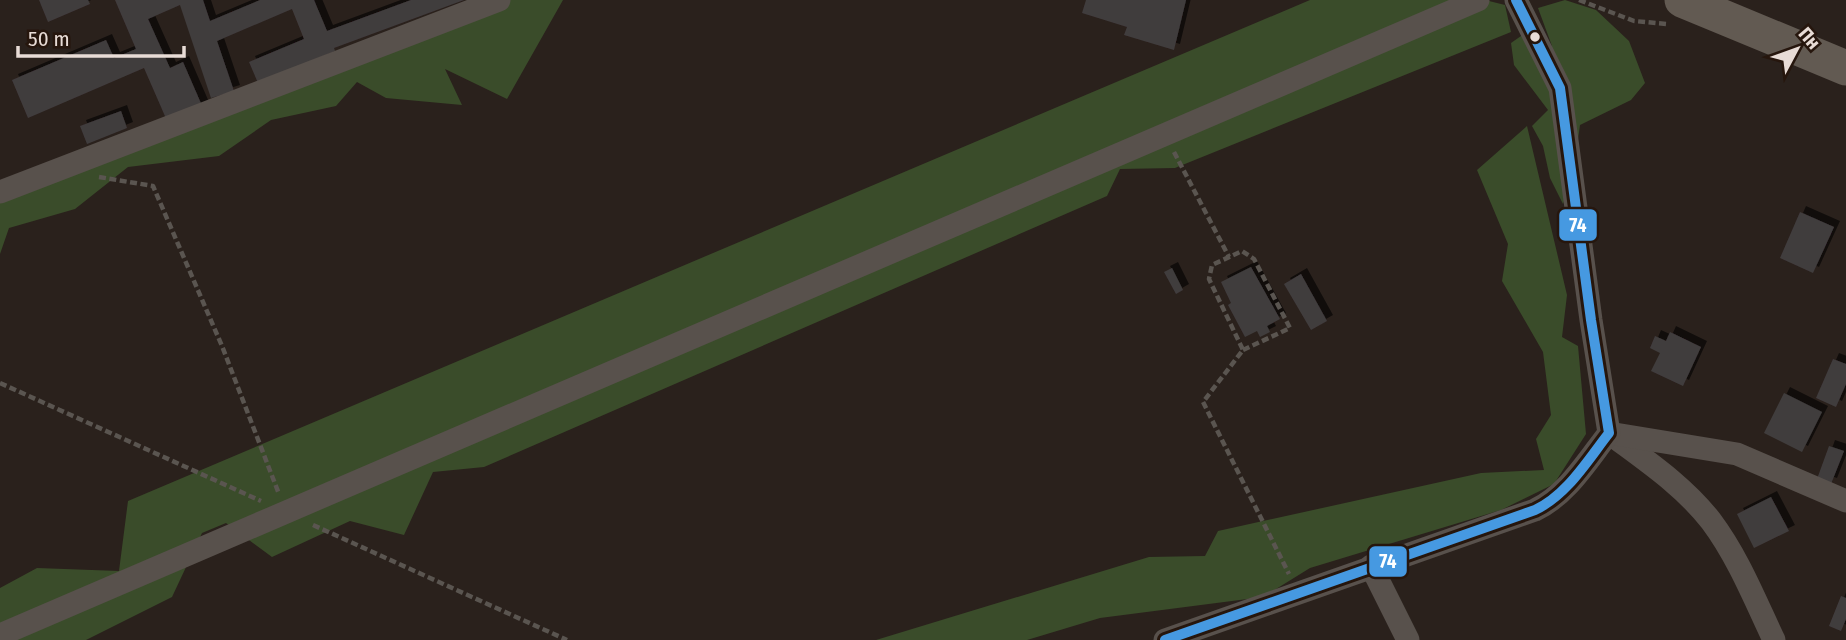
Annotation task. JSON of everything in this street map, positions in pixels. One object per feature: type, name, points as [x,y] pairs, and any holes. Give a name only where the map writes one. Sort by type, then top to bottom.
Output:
[{"type":"main road","points":[[1682,0],[1846,68]]},
{"type":"street","points":[[0,192],[499,0]]},
{"type":"street","points":[[0,635],[1478,0]]},
{"type":"street","points":[[1516,0],[1560,88],[1609,433],[1672,480],[1711,521],[1740,567],[1774,640]]},
{"type":"street","points":[[1609,433],[1737,454],[1846,501]]},
{"type":"street","points":[[1165,640],[1535,510],[1550,503],[1562,492],[1609,433]]},
{"type":"street","points":[[1371,566],[1408,640]]},
{"type":"path","points":[[1579,0],[1634,21]]},
{"type":"path","points":[[1166,136],[1229,257]]},
{"type":"path","points":[[98,177],[153,186],[222,346],[286,513]]},
{"type":"path","points":[[1242,350],[1209,279],[1212,265],[1242,251],[1254,259],[1290,328],[1242,350],[1203,402],[1299,593]]},
{"type":"green space","points":[[471,0],[563,0],[507,99],[445,69],[462,105],[386,98],[357,82],[336,106],[271,120],[219,156],[128,167],[75,209],[9,228],[0,254],[0,184]]},
{"type":"green space","points":[[1310,0],[1485,0],[1505,5],[1511,32],[1175,168],[1120,169],[1107,196],[484,467],[433,472],[404,535],[350,521],[272,557],[226,523],[202,533],[172,597],[86,640],[0,640],[0,588],[37,568],[119,571],[128,501]]},
{"type":"green space","points":[[1565,0],[1596,10],[1629,41],[1645,83],[1631,100],[1580,125],[1573,175],[1563,204],[1550,178],[1543,146],[1532,126],[1548,110],[1514,65],[1511,43],[1528,31],[1552,46],[1538,8]]},
{"type":"green space","points":[[1527,126],[1567,295],[1562,337],[1578,346],[1586,434],[1554,484],[1501,510],[1310,568],[1263,597],[1100,618],[1027,640],[876,640],[1149,557],[1205,556],[1218,531],[1481,473],[1544,470],[1536,439],[1551,415],[1543,352],[1502,281],[1508,244],[1477,170]]},
{"type":"building","points":[[39,0],[88,0],[90,4],[48,22]]},
{"type":"building","points":[[115,0],[203,0],[210,21],[260,0],[314,0],[327,31],[411,0],[464,0],[334,48],[335,51],[258,83],[249,62],[304,39],[292,9],[217,41],[234,91],[211,98],[180,5],[148,19],[170,68],[183,62],[203,108],[168,123],[144,68],[28,118],[12,80],[106,40],[114,58],[136,49]]},
{"type":"building","points":[[1086,0],[1186,0],[1174,50],[1124,35],[1127,27],[1082,13]]},
{"type":"building","points":[[121,111],[127,128],[87,144],[80,126]]},
{"type":"building","points":[[1800,212],[1834,227],[1813,273],[1780,258]]},
{"type":"building","points":[[1251,267],[1280,319],[1267,326],[1270,332],[1260,337],[1257,331],[1245,337],[1228,305],[1231,303],[1221,282]]},
{"type":"building","points":[[1172,268],[1183,290],[1176,294],[1164,272]]},
{"type":"building","points":[[1301,274],[1327,321],[1311,330],[1284,284]]},
{"type":"building","points":[[1670,332],[1701,347],[1683,386],[1651,371],[1660,353],[1650,348],[1655,336],[1666,341]]},
{"type":"building","points":[[1833,359],[1846,364],[1846,384],[1836,407],[1816,398]]},
{"type":"building","points":[[1784,393],[1822,412],[1802,452],[1764,433]]},
{"type":"building","points":[[1829,446],[1844,451],[1831,484],[1817,479]]},
{"type":"building","points":[[1771,497],[1789,531],[1754,548],[1737,514]]},
{"type":"building","points":[[1841,596],[1846,598],[1846,619],[1841,631],[1829,626]]},
{"type":"transit line","name":"74","points":[[1165,640],[1535,510],[1567,486],[1609,433],[1560,88],[1516,0]]}]
